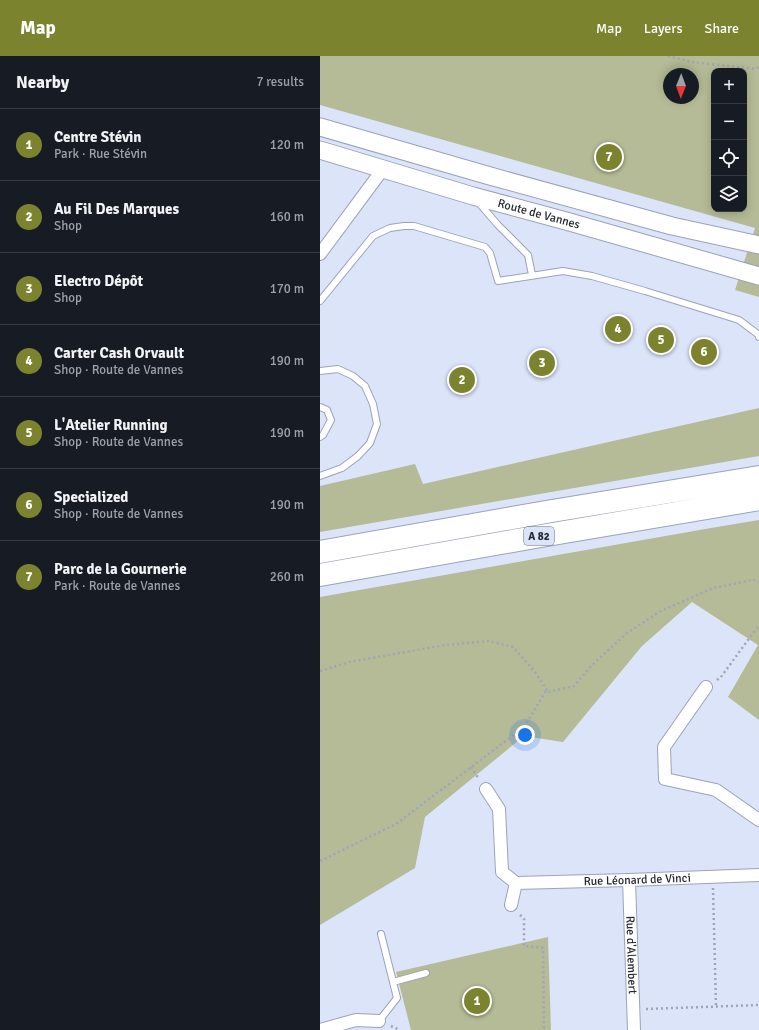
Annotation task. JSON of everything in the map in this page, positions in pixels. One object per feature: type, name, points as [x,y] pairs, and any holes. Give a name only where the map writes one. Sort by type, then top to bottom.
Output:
[{"type":"highway","name":"A 82","points":[[320,552],[544,512],[759,477]]},
{"type":"highway","name":"A 82","points":[[320,575],[535,536],[759,499]]},
{"type":"main road","name":"Route de Vannes","points":[[320,127],[672,226],[759,245]]},
{"type":"main road","name":"Route de Vannes","points":[[320,150],[473,196],[759,276]]},
{"type":"street","points":[[320,254],[383,169]]},
{"type":"street","points":[[706,687],[664,747],[665,779],[716,790],[759,820]]},
{"type":"street","points":[[486,789],[499,809],[502,872],[516,883],[512,905]]},
{"type":"street","name":"Rue Léonard de Vinci","points":[[516,883],[759,875]]},
{"type":"street","name":"Rue d'Alembert","points":[[629,880],[634,1030]]},
{"type":"street","points":[[320,1030],[356,1020],[379,1020]]},
{"type":"lane","points":[[473,196],[498,225],[528,255],[532,275]]},
{"type":"lane","points":[[320,301],[373,236],[390,228],[414,226],[485,247],[490,253],[498,280],[563,271],[592,276],[739,320],[759,337]]},
{"type":"lane","points":[[320,371],[338,369],[353,376],[365,386],[373,404],[377,424],[370,442],[358,456],[342,468],[320,476]]},
{"type":"lane","points":[[320,407],[327,410],[331,420],[323,435],[320,437]]},
{"type":"lane","points":[[379,1020],[397,998],[381,934]]},
{"type":"lane","points":[[392,982],[426,973]]},
{"type":"path","points":[[668,56],[692,62],[756,69],[759,66]]},
{"type":"path","points":[[320,861],[396,824],[524,726],[546,691],[548,692],[574,686],[592,665],[627,633],[661,611],[714,588],[753,580],[759,581]]},
{"type":"path","points":[[706,687],[721,677],[759,625]]},
{"type":"path","points":[[320,671],[349,662],[445,644],[489,641],[513,647],[535,672],[548,692]]},
{"type":"path","points":[[713,876],[716,1006]]},
{"type":"path","points":[[512,905],[524,919],[524,946],[542,948],[544,1028],[541,1030]]},
{"type":"path","points":[[634,1009],[759,1005]]},
{"type":"green space","points":[[320,56],[759,56],[759,297],[735,290],[755,228],[320,105]]},
{"type":"green space","points":[[759,408],[759,456],[320,532],[320,486],[415,464],[423,484]]},
{"type":"green space","points":[[759,520],[759,720],[728,697],[758,645],[692,602],[642,646],[563,742],[524,736],[425,817],[415,868],[320,925],[320,597]]},
{"type":"green space","points":[[548,937],[551,1030],[411,1030],[396,972]]},
{"type":"place","name":"Parc de la Gournerie","points":[[609,157]]},
{"type":"place","name":"Carter Cash Orvault","points":[[618,329]]},
{"type":"place","name":"L'Atelier Running","points":[[661,340]]},
{"type":"place","name":"Specialized","points":[[704,352]]},
{"type":"place","name":"Electro Dépôt","points":[[542,363]]},
{"type":"place","name":"Au Fil Des Marques","points":[[462,380]]},
{"type":"place","name":"Centre Stévin","points":[[477,1001]]}]
